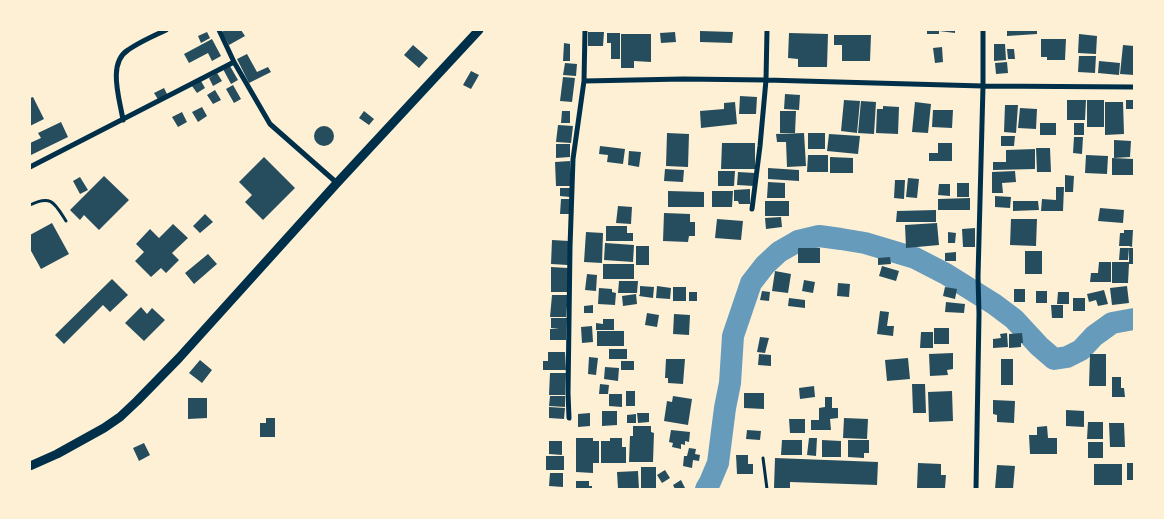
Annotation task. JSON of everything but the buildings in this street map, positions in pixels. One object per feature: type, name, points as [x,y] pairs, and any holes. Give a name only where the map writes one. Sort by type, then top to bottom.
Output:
[{"type":"main road","points":[[30,466],[83,441],[126,411],[186,351],[337,183],[479,30]]},
{"type":"street","points":[[123,120],[116,78],[119,60],[126,51],[166,30]]},
{"type":"street","points":[[220,30],[234,62],[270,124],[337,183]]},
{"type":"street","points":[[569,418],[570,247],[573,158],[584,81],[585,30]]},
{"type":"street","points":[[752,209],[766,80],[767,30]]},
{"type":"street","points":[[976,489],[983,30]]},
{"type":"street","points":[[30,167],[234,62]]},
{"type":"street","points":[[584,81],[683,79],[983,86],[1134,87]]},
{"type":"lane","points":[[30,205],[43,200],[50,200],[66,221]]},
{"type":"lane","points":[[763,458],[766,489]]},
{"type":"waterway","points":[[706,489],[718,463],[730,383],[733,336],[751,283],[765,265],[779,252],[798,241],[819,236],[841,239],[865,243],[915,258],[946,274],[994,304],[1014,319],[1054,359],[1067,357],[1081,350],[1094,336],[1112,323],[1134,319]]}]
